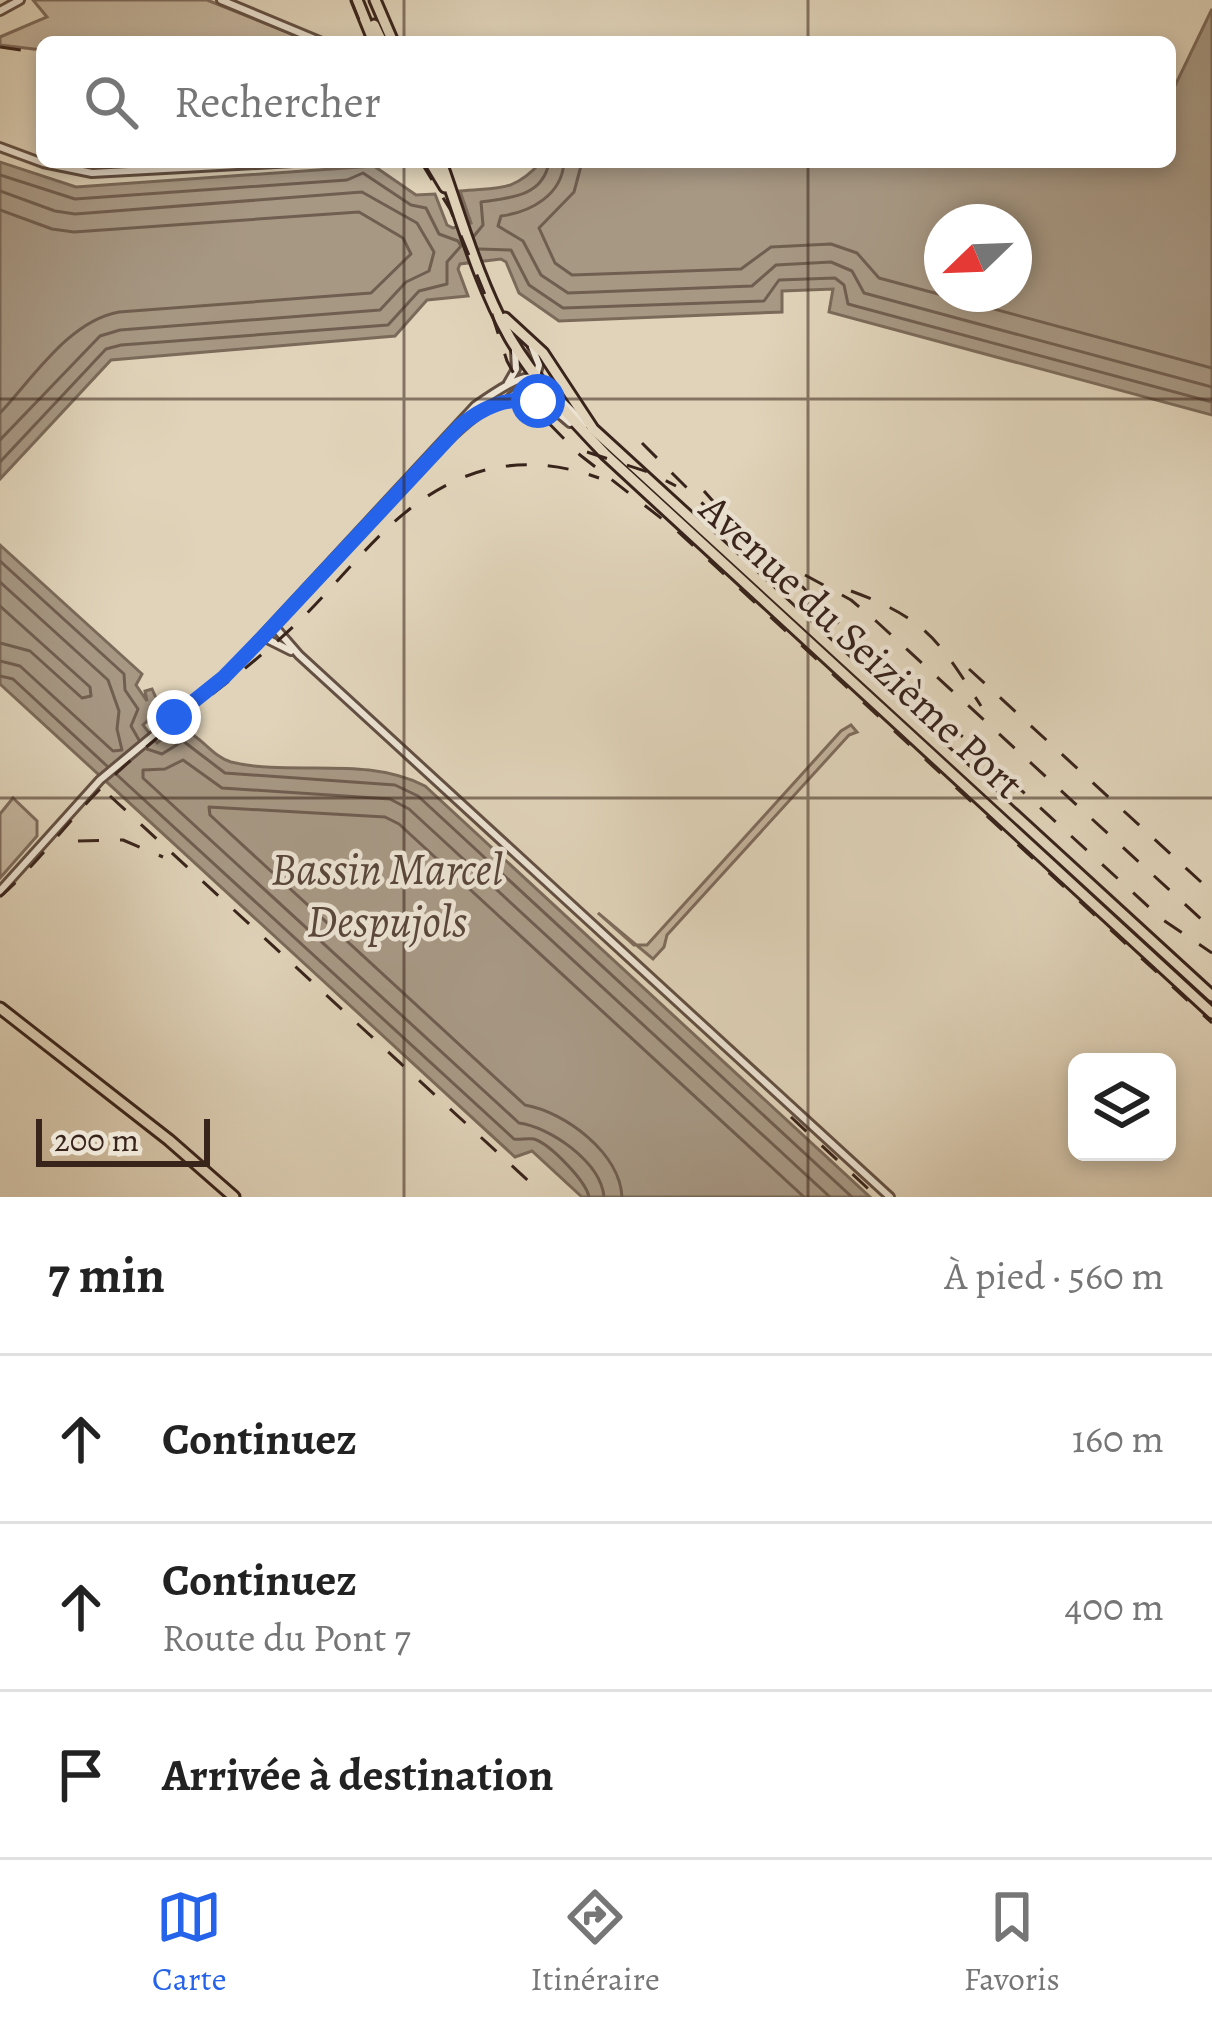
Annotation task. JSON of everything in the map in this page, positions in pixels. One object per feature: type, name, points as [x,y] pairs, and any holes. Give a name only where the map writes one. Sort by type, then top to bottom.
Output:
[{"type":"main road","points":[[376,0],[391,36]]},
{"type":"main road","points":[[362,3],[376,36]]},
{"type":"main road","name":"Avenue du Seizième Port","points":[[439,168],[501,320],[536,377],[606,455],[1212,1013]]},
{"type":"main road","name":"Avenue du Seizième Port","points":[[494,304],[543,353],[593,429],[1212,996]]},
{"type":"main road","points":[[0,1008],[234,1197]]},
{"type":"street","points":[[0,11],[20,0]]},
{"type":"street","points":[[220,0],[307,36]]},
{"type":"street","points":[[0,147],[36,160]]},
{"type":"street","points":[[68,168],[92,173],[184,168]]},
{"type":"street","points":[[0,891],[100,780],[224,677],[263,637],[462,417],[514,376],[517,364],[501,320]]},
{"type":"street","points":[[419,466],[470,417],[525,390],[536,377],[537,357],[523,338]]},
{"type":"street","points":[[500,389],[536,377],[548,383],[593,429]]},
{"type":"street","points":[[497,404],[523,399],[543,402],[606,455]]},
{"type":"street","points":[[273,625],[299,655],[890,1197]]},
{"type":"street","points":[[263,637],[299,655]]},
{"type":"shaded area","points":[[33,0],[207,0],[297,36],[36,36],[36,49],[0,45],[0,37],[47,17]]},
{"type":"shaded area","points":[[851,725],[857,732],[849,735],[667,935],[653,959],[636,945],[647,945]]},
{"type":"shaded area","points":[[13,798],[37,821],[37,836],[0,878],[0,814]]},
{"type":"water","points":[[1212,9],[1212,415],[829,312],[833,289],[782,291],[782,312],[559,321],[519,293],[501,259],[460,264],[468,296],[427,300],[395,336],[111,360],[0,479],[0,162],[76,187],[377,168],[416,195],[435,194],[447,225],[453,228],[471,223],[460,191],[513,184],[535,168],[1176,168],[1176,84]]},
{"type":"water","name":"Bassin Marcel Despujols","points":[[0,545],[142,674],[136,685],[147,701],[145,691],[152,689],[161,709],[143,725],[157,743],[177,727],[231,762],[378,771],[425,786],[870,1197],[582,1197],[532,1151],[515,1157],[0,684]]},
{"type":"railway","points":[[351,0],[366,36]]},
{"type":"railway","points":[[0,47],[36,52]]},
{"type":"railway","points":[[425,168],[450,209],[507,361],[530,404],[580,455],[675,529],[1212,1023]]},
{"type":"railway","points":[[642,443],[711,512]]},
{"type":"railway","points":[[587,452],[676,486]]},
{"type":"railway","points":[[0,897],[103,786],[274,644],[389,526],[432,493],[474,473],[510,466],[564,468],[599,478]]},
{"type":"railway","points":[[704,491],[823,609],[1163,920],[1212,953]]},
{"type":"railway","points":[[805,575],[851,600],[876,621],[1212,929]]},
{"type":"railway","points":[[851,591],[897,612],[929,635],[981,706]]},
{"type":"railway","points":[[969,669],[1212,892]]},
{"type":"railway","points":[[110,796],[535,1187]]},
{"type":"railway","points":[[78,841],[123,840],[163,857]]},
{"type":"railway","points":[[791,1117],[877,1197]]},
{"type":"route","points":[[174,717],[224,677],[459,427],[497,404],[538,401]]}]
